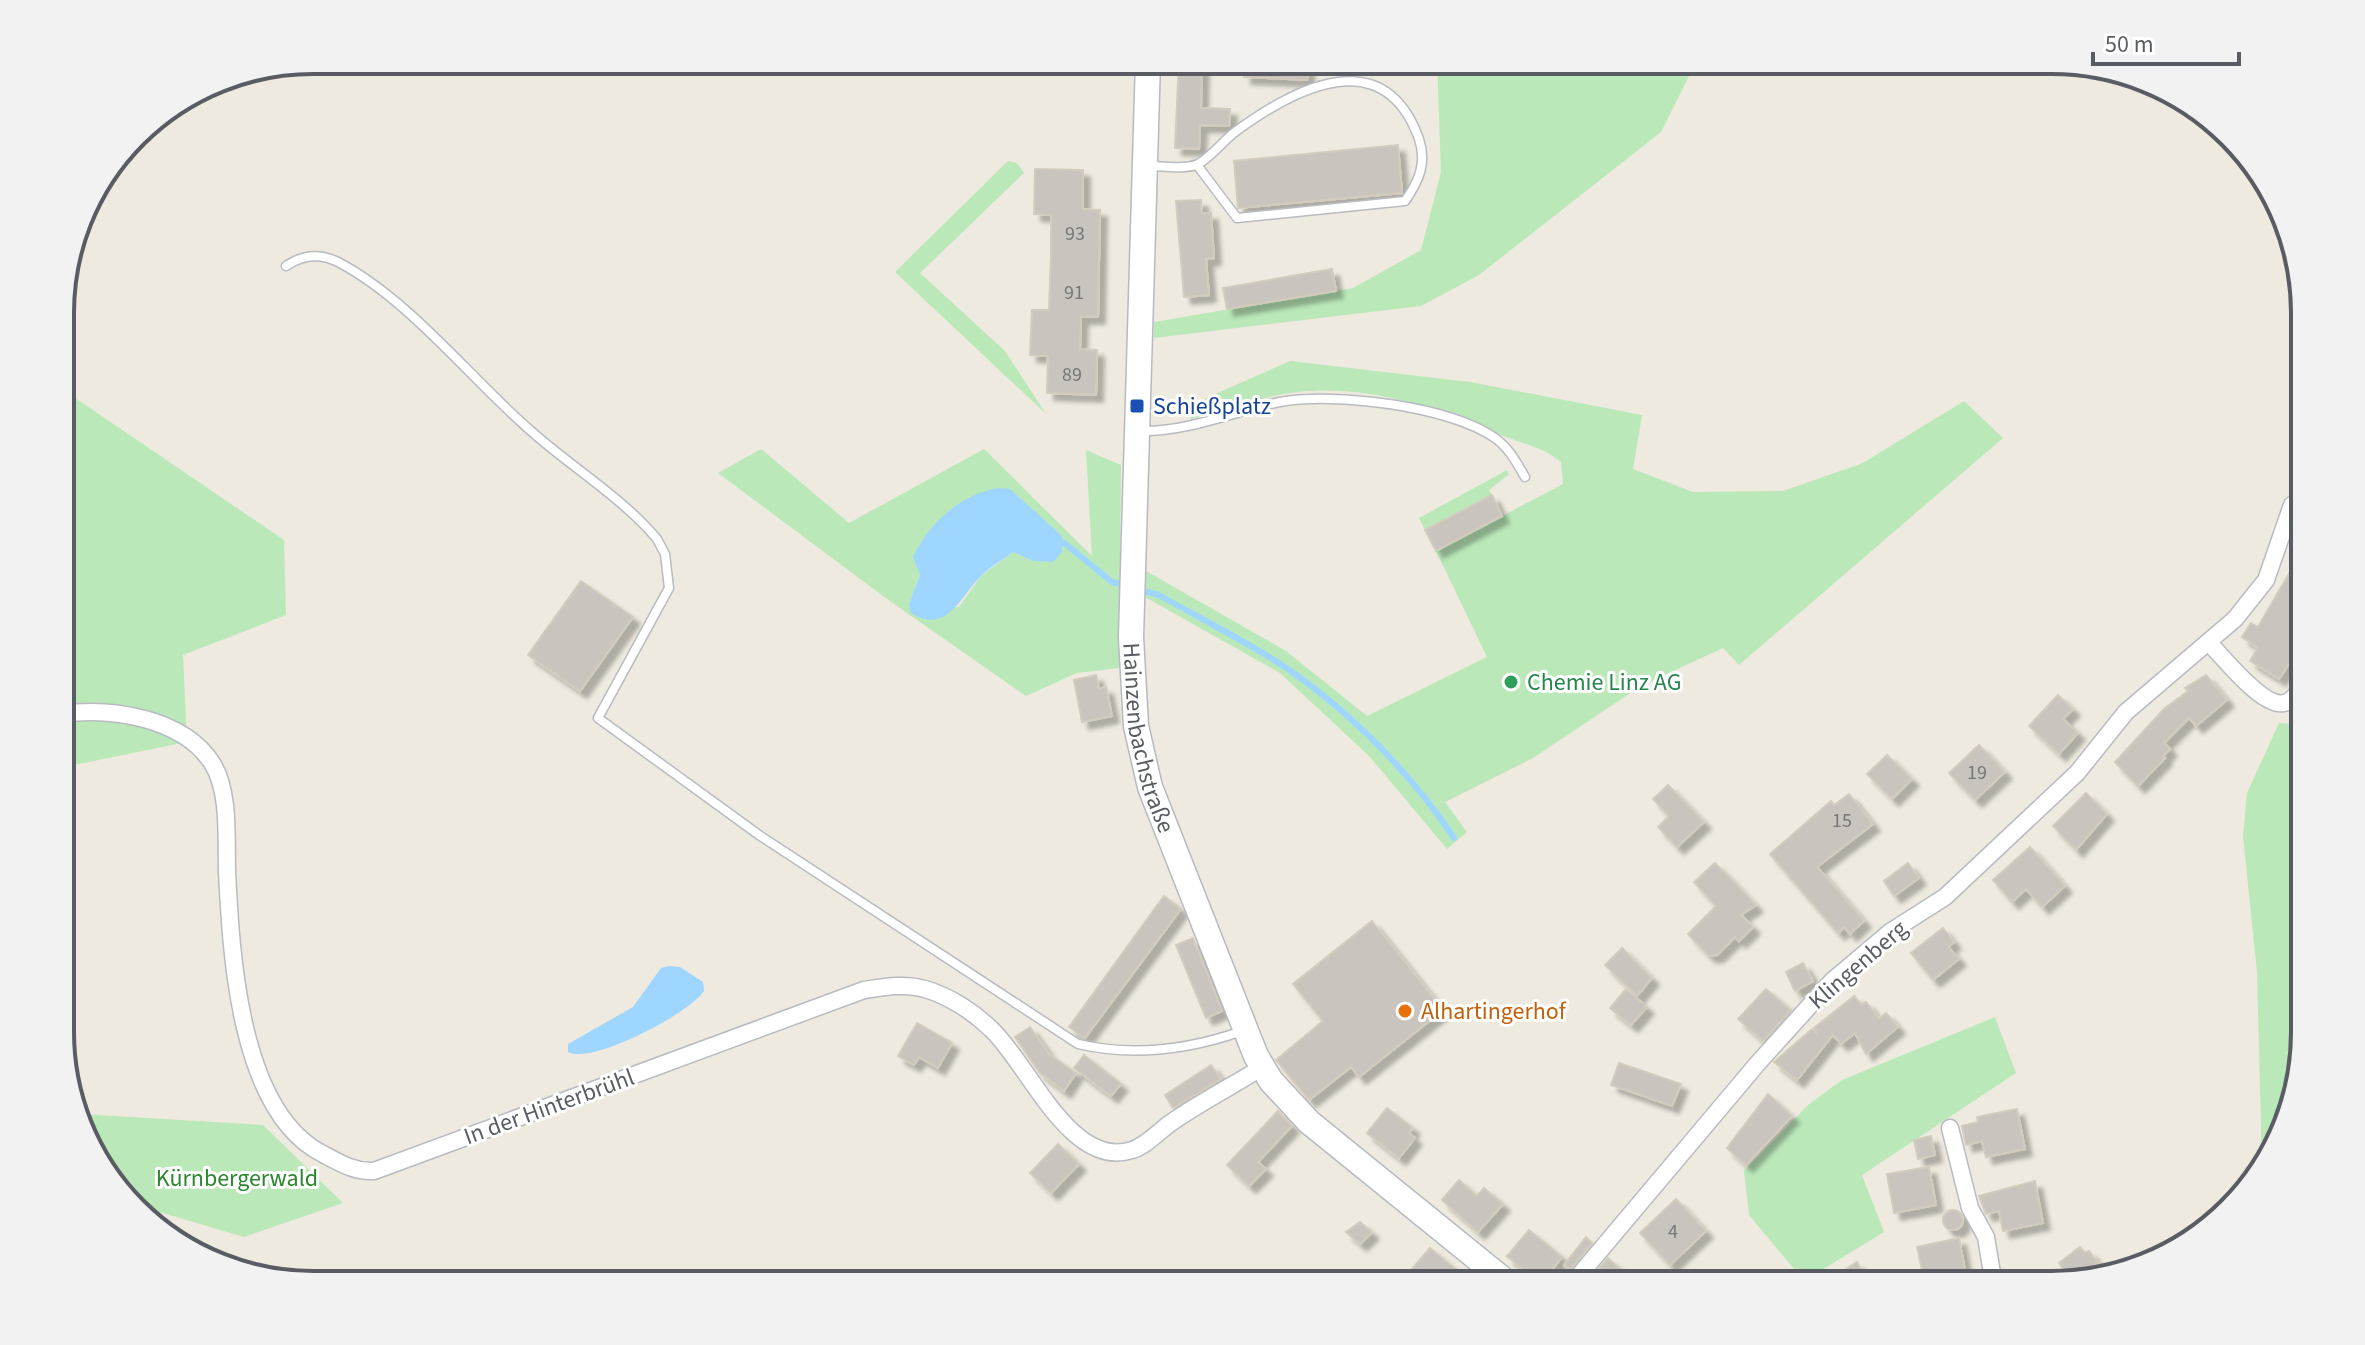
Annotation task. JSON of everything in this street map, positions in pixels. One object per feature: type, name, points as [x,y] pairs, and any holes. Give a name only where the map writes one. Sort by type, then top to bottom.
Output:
[{"type":"street","name":"Hainzenbachstraße","points":[[1147,74],[1132,601],[1134,700],[1141,755],[1150,787],[1261,1068],[1309,1122],[1492,1270]]},
{"type":"street","name":"Klingenberg","points":[[1583,1270],[1758,1063],[1832,981],[1890,932],[1945,897],[2077,773],[2126,712],[2210,644],[2251,601],[2266,580],[2290,511]]},
{"type":"street","points":[[2210,644],[2253,689],[2275,703],[2290,699]]},
{"type":"street","name":"In der Hinterbrühl","points":[[74,714],[115,714],[165,727],[193,742],[214,765],[225,815],[235,967],[244,1020],[258,1068],[277,1111],[296,1136],[315,1150],[361,1172],[374,1171],[849,995],[897,985],[923,988],[953,1000],[991,1028],[1062,1122],[1095,1149],[1114,1153],[1134,1150],[1174,1121],[1261,1068]]},
{"type":"street","points":[[1950,1128],[1970,1208],[1986,1237],[1992,1270]]},
{"type":"lane","points":[[1144,166],[1197,165],[1275,103],[1330,82],[1355,80],[1382,86],[1409,112],[1422,148],[1421,178],[1405,201],[1237,218],[1197,165]]},
{"type":"lane","points":[[286,266],[307,257],[322,256],[352,271],[407,314],[516,418],[657,539],[665,554],[669,588],[598,718],[759,835],[1078,1044],[1108,1051],[1160,1051],[1208,1043],[1246,1030]]},
{"type":"lane","points":[[1137,431],[1192,425],[1301,399],[1352,399],[1434,414],[1495,438],[1511,454],[1525,477]]},
{"type":"green space","points":[[1438,74],[1690,74],[1661,132],[1479,275],[1421,306],[1154,338],[1154,322],[1353,288],[1421,250],[1441,172]]},
{"type":"green space","points":[[1008,161],[1017,163],[1024,173],[920,273],[1005,351],[1046,414],[895,272]]},
{"type":"green space","points":[[1290,361],[1470,382],[1642,415],[1633,469],[1693,492],[1783,491],[1863,463],[1964,401],[2003,438],[1739,665],[1723,648],[1641,686],[1533,758],[1445,802],[1467,832],[1447,849],[1370,757],[1280,673],[1145,597],[1146,571],[1286,651],[1367,716],[1487,657],[1436,551],[1563,484],[1561,462],[1540,449],[1453,416],[1376,395],[1324,390],[1298,392],[1191,419],[1188,406]]},
{"type":"green space","points":[[74,397],[284,540],[286,615],[183,655],[187,742],[74,765]]},
{"type":"green space","points":[[761,449],[849,523],[984,449],[1092,556],[1086,450],[1121,465],[1119,668],[1077,673],[1026,696],[887,599],[718,473]],"holes":[[[1062,536],[1033,561],[1013,552],[981,576],[959,607],[909,604],[920,575]]]},
{"type":"green space","points":[[1507,470],[1509,474],[1489,490],[1492,495],[1425,530],[1419,518]]},
{"type":"green space","points":[[2279,723],[2290,724],[2290,1047],[2278,1109],[2261,1146],[2257,972],[2243,836],[2247,793]]},
{"type":"green space","points":[[1995,1017],[2016,1073],[1862,1175],[1884,1232],[1822,1270],[1795,1270],[1749,1215],[1744,1171],[1808,1105],[1842,1080]]},
{"type":"green space","name":"Kürnbergerwald","points":[[89,1114],[263,1125],[343,1203],[244,1237],[155,1211],[114,1165]]},
{"type":"water","points":[[997,488],[1010,489],[1062,536],[1062,552],[1053,562],[1033,561],[1013,552],[981,576],[952,611],[943,617],[923,619],[911,613],[909,604],[920,575],[913,557],[920,544],[937,522],[958,504]]},
{"type":"water","points":[[680,967],[703,982],[704,991],[680,1012],[640,1035],[597,1051],[580,1054],[568,1052],[568,1044],[633,1007],[661,968]]},
{"type":"building","points":[[1178,74],[1202,74],[1201,108],[1230,109],[1229,126],[1200,125],[1199,149],[1175,148]]},
{"type":"building","points":[[1244,74],[1307,74],[1307,80],[1244,77]]},
{"type":"building","points":[[1398,145],[1402,193],[1238,208],[1234,161]]},
{"type":"building","points":[[1035,169],[1083,170],[1083,209],[1100,210],[1098,317],[1081,317],[1080,349],[1097,350],[1096,395],[1047,393],[1048,356],[1030,355],[1032,310],[1049,310],[1051,253],[1051,215],[1034,214]]},
{"type":"building","points":[[1201,200],[1202,213],[1211,213],[1214,258],[1206,259],[1209,295],[1184,297],[1176,201]]},
{"type":"building","points":[[1332,269],[1336,291],[1227,309],[1223,288]]},
{"type":"building","points":[[1492,495],[1502,516],[1436,551],[1425,530]]},
{"type":"building","points":[[2290,572],[2290,662],[2279,679],[2250,661],[2258,648],[2242,637],[2251,623],[2258,627]]},
{"type":"building","points":[[581,581],[633,617],[580,691],[528,655]]},
{"type":"building","points":[[1096,675],[1099,689],[1106,687],[1112,716],[1082,722],[1074,680]]},
{"type":"building","points":[[2206,675],[2227,700],[2196,726],[2189,718],[2164,743],[2170,749],[2163,756],[2165,758],[2138,786],[2115,762],[2164,709],[2188,691],[2185,688]]},
{"type":"building","points":[[2058,695],[2073,709],[2063,719],[2078,733],[2059,754],[2029,726]]},
{"type":"building","points":[[1979,745],[2005,772],[1975,800],[1949,773]]},
{"type":"building","points":[[1887,755],[1912,779],[1892,799],[1867,774]]},
{"type":"building","points":[[1668,785],[1704,822],[1677,847],[1658,827],[1669,816],[1653,799]]},
{"type":"building","points":[[2086,793],[2107,814],[2076,850],[2053,826]]},
{"type":"building","points":[[1849,794],[1873,824],[1817,867],[1864,921],[1850,934],[1844,927],[1838,933],[1770,854],[1831,801],[1834,805]]},
{"type":"building","points":[[2030,847],[2065,886],[2042,907],[2026,889],[2012,902],[1993,880]]},
{"type":"building","points":[[1715,863],[1756,905],[1741,915],[1753,927],[1739,941],[1735,937],[1717,955],[1709,956],[1688,934],[1716,906],[1694,882]]},
{"type":"building","points":[[1908,863],[1919,878],[1894,896],[1884,881]]},
{"type":"building","points":[[1164,896],[1181,909],[1085,1038],[1069,1027]]},
{"type":"building","name":"Alhartingerhof","points":[[1372,921],[1443,1010],[1359,1077],[1351,1067],[1309,1100],[1276,1060],[1323,1021],[1293,984]]},
{"type":"building","points":[[1943,928],[1954,942],[1948,947],[1959,959],[1933,980],[1911,953]]},
{"type":"building","points":[[1193,938],[1222,1011],[1206,1018],[1176,945]]},
{"type":"building","points":[[1622,948],[1652,978],[1637,996],[1605,965]]},
{"type":"building","points":[[1803,963],[1813,981],[1795,991],[1786,972]]},
{"type":"building","points":[[1626,989],[1647,1007],[1631,1025],[1610,1008]]},
{"type":"building","points":[[1766,989],[1791,1010],[1763,1041],[1738,1019]]},
{"type":"building","points":[[1854,996],[1862,1005],[1866,1002],[1879,1019],[1886,1013],[1898,1027],[1866,1054],[1855,1033],[1841,1044],[1833,1035],[1797,1080],[1774,1062],[1812,1029],[1817,1034],[1814,1028]]},
{"type":"building","points":[[917,1023],[952,1043],[938,1068],[919,1057],[914,1065],[898,1056]]},
{"type":"building","points":[[1030,1027],[1049,1054],[1076,1073],[1064,1091],[1040,1073],[1015,1037]]},
{"type":"building","points":[[1084,1055],[1121,1084],[1111,1096],[1074,1068]]},
{"type":"building","points":[[1619,1063],[1681,1084],[1672,1106],[1611,1085]]},
{"type":"building","points":[[1211,1065],[1221,1079],[1173,1108],[1165,1095]]},
{"type":"building","points":[[1768,1094],[1792,1116],[1746,1165],[1727,1148]]},
{"type":"building","points":[[1387,1108],[1413,1128],[1409,1133],[1415,1138],[1399,1158],[1367,1133]]},
{"type":"building","points":[[2017,1109],[2025,1149],[1986,1157],[1982,1141],[1966,1145],[1962,1126],[1978,1122],[1977,1117]]},
{"type":"building","points":[[1278,1111],[1292,1126],[1258,1162],[1266,1169],[1249,1186],[1227,1165]]},
{"type":"building","points":[[1931,1136],[1935,1155],[1918,1159],[1914,1140]]},
{"type":"building","points":[[1058,1144],[1079,1164],[1051,1193],[1030,1173]]},
{"type":"building","points":[[1929,1167],[1936,1205],[1894,1213],[1887,1174]]},
{"type":"building","points":[[1459,1180],[1477,1196],[1484,1188],[1503,1204],[1478,1232],[1442,1200]]},
{"type":"building","points":[[2035,1181],[2043,1223],[2003,1231],[1999,1211],[1986,1214],[1979,1196]]},
{"type":"building","points":[[1676,1199],[1706,1231],[1670,1265],[1640,1233]]},
{"type":"building","points":[[1949,1210],[1957,1210],[1963,1220],[1957,1230],[1949,1230],[1943,1224],[1943,1216]]},
{"type":"building","points":[[1360,1222],[1372,1232],[1360,1244],[1346,1232]]},
{"type":"building","points":[[1529,1230],[1562,1257],[1552,1270],[1524,1270],[1507,1256]]},
{"type":"building","points":[[1586,1237],[1592,1243],[1570,1270],[1564,1265]]},
{"type":"building","points":[[1959,1238],[1965,1270],[1922,1270],[1917,1247]]},
{"type":"building","points":[[2080,1247],[2085,1253],[2089,1251],[2100,1266],[2064,1270],[2059,1263]]},
{"type":"building","points":[[1430,1248],[1457,1270],[1411,1270]]},
{"type":"building","points":[[1608,1258],[1621,1270],[1598,1270]]},
{"type":"building","points":[[1857,1262],[1862,1270],[1844,1270]]},
{"type":"waterway","points":[[1063,542],[1112,582],[1128,586]]},
{"type":"waterway","points":[[1139,590],[1159,595],[1244,642],[1323,695],[1394,762],[1454,838]]},
{"type":"place","name":"Schießplatz","points":[[1137,406]]},
{"type":"place","name":"Chemie Linz AG","points":[[1511,682]]},
{"type":"place","name":"Alhartingerhof","points":[[1405,1011]]}]
